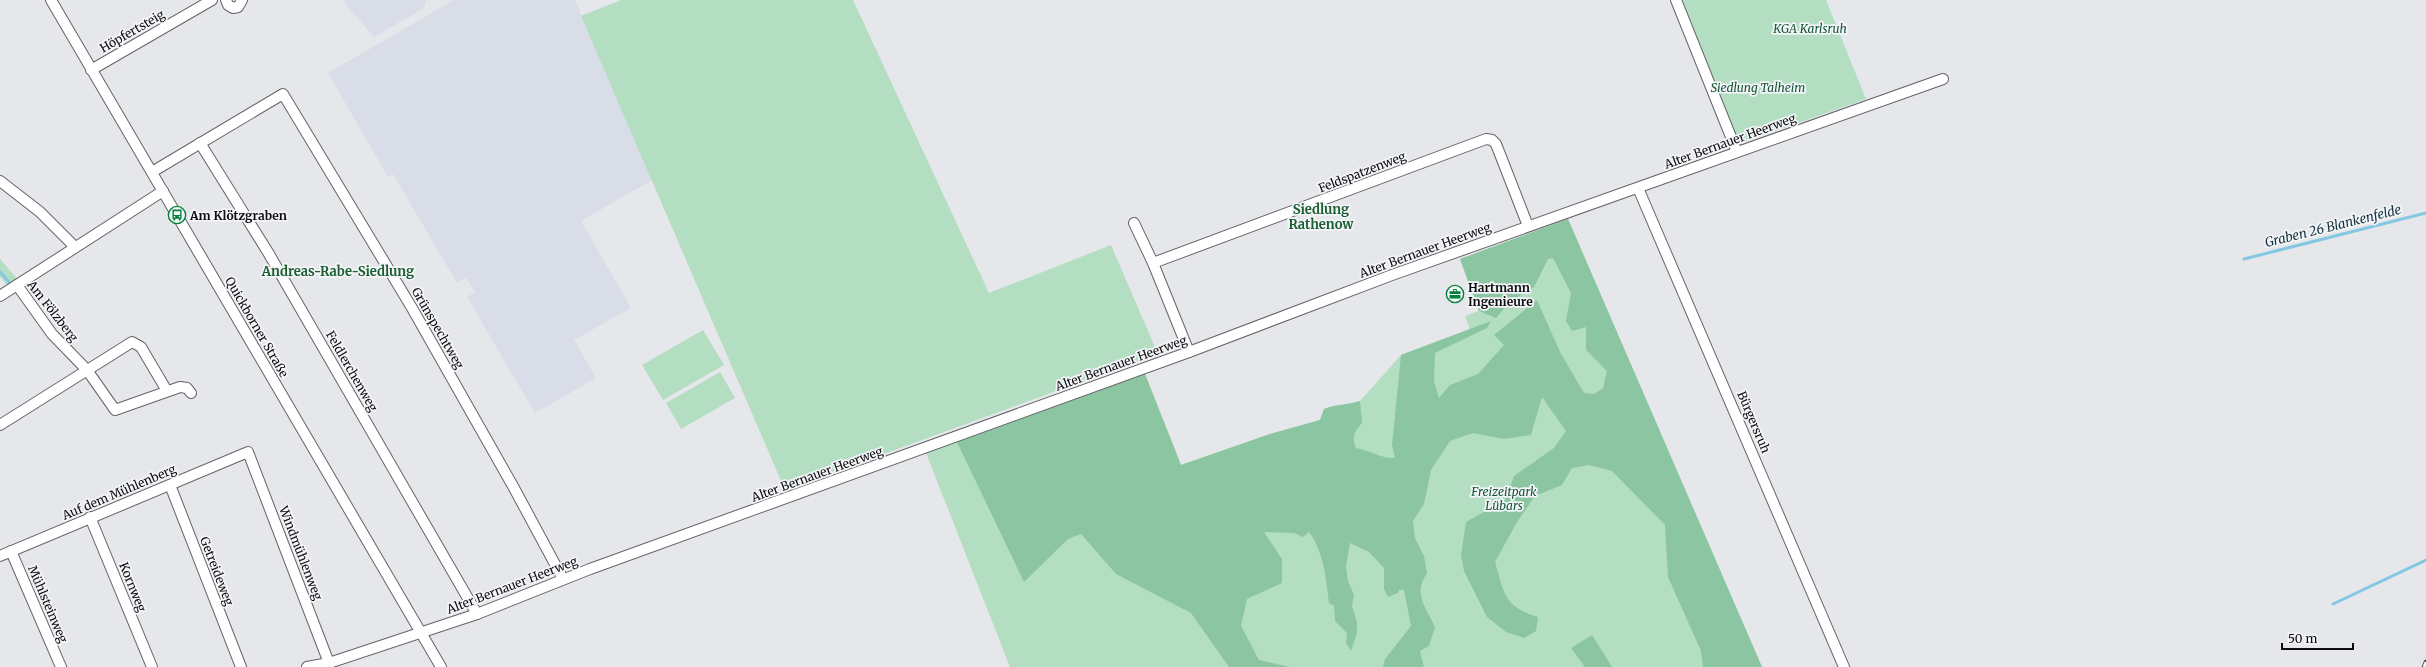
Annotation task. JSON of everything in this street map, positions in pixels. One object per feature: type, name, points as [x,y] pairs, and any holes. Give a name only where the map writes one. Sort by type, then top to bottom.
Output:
[{"type":"street","name":"Quickborner Straße","points":[[51,0],[419,633],[441,667]]},
{"type":"street","points":[[226,0],[228,5],[233,8],[238,7],[242,0]]},
{"type":"street","points":[[1676,0],[1737,152]]},
{"type":"street","name":"Höpfertsteig","points":[[91,70],[209,2]]},
{"type":"street","name":"Alter Bernauer Heerweg","points":[[307,667],[329,662],[477,614],[563,579],[1188,352],[1528,226],[1943,80]]},
{"type":"street","name":"Grünspechtweg","points":[[200,143],[283,94],[418,320],[514,488],[563,579]]},
{"type":"street","name":"Feldspatzenweg","points":[[1153,263],[1486,139],[1492,140],[1496,144],[1528,226]]},
{"type":"street","points":[[152,172],[200,143]]},
{"type":"street","name":"Feldlerchenweg","points":[[200,143],[269,254],[477,614]]},
{"type":"street","points":[[0,181],[40,212],[75,247]]},
{"type":"street","name":"Bürgersruh","points":[[1638,188],[1844,667]]},
{"type":"street","points":[[0,296],[163,192]]},
{"type":"street","points":[[1134,223],[1153,263],[1188,352]]},
{"type":"street","name":"Am Fölzberg","points":[[17,285],[52,334],[87,370],[115,410],[180,387],[187,388],[192,393]]},
{"type":"street","points":[[0,425],[132,342],[137,343],[141,347],[167,391]]},
{"type":"street","name":"Auf dem Mühlenberg","points":[[0,556],[248,452]]},
{"type":"street","name":"Windmühlenweg","points":[[248,452],[329,662]]},
{"type":"street","name":"Getreideweg","points":[[170,484],[241,667]]},
{"type":"street","name":"Kornweg","points":[[90,517],[152,667]]},
{"type":"street","name":"Mühlsteinweg","points":[[11,551],[61,667]]},
{"type":"shaded area","points":[[342,0],[426,0],[424,8],[374,37]]},
{"type":"shaded area","points":[[454,0],[575,0],[652,180],[581,221],[631,308],[574,340],[596,378],[535,413],[467,297],[475,292],[466,278],[457,283],[393,174],[388,177],[328,73]]},
{"type":"green space","points":[[621,0],[853,0],[989,293],[1111,245],[1158,354],[785,490],[581,16]]},
{"type":"green space","name":"Siedlung Talheim","points":[[1673,0],[1826,0],[1866,99],[1733,146]]},
{"type":"green space","name":"Freizeitpark Lübars","points":[[1568,219],[1762,667],[1010,667],[926,453],[1145,374],[1181,465],[1270,434],[1320,420],[1324,409],[1360,401],[1401,355],[1470,329],[1465,316],[1479,311],[1460,259]]},
{"type":"green space","points":[[1568,219],[1762,667],[1703,667],[1701,651],[1668,577],[1665,525],[1612,471],[1589,465],[1572,468],[1562,485],[1535,496],[1517,522],[1495,562],[1507,597],[1518,609],[1538,617],[1536,631],[1524,638],[1506,632],[1487,617],[1464,571],[1461,555],[1466,522],[1505,500],[1514,476],[1554,448],[1566,431],[1542,397],[1531,435],[1504,439],[1473,433],[1450,441],[1431,470],[1424,504],[1413,521],[1415,538],[1424,556],[1427,573],[1421,587],[1422,600],[1435,627],[1429,646],[1420,651],[1424,667],[1383,667],[1385,659],[1411,626],[1404,590],[1399,590],[1398,593],[1388,597],[1384,589],[1384,568],[1369,552],[1350,543],[1346,566],[1348,581],[1354,595],[1352,606],[1357,622],[1357,633],[1351,651],[1346,643],[1347,633],[1335,621],[1334,606],[1329,603],[1321,557],[1309,532],[1303,537],[1294,533],[1264,532],[1282,559],[1282,583],[1247,599],[1241,626],[1259,660],[1290,667],[1229,667],[1191,613],[1116,574],[1081,534],[1068,539],[1024,582],[957,442],[1145,374],[1181,465],[1270,434],[1320,420],[1324,409],[1328,407],[1360,401],[1362,423],[1354,434],[1356,448],[1385,457],[1395,458],[1392,445],[1401,355],[1491,321],[1487,328],[1435,353],[1434,381],[1439,398],[1450,385],[1478,374],[1504,345],[1494,335],[1537,300],[1560,352],[1584,393],[1594,394],[1603,388],[1607,371],[1586,350],[1586,327],[1572,331],[1566,321],[1571,293],[1553,258],[1548,259],[1534,287],[1511,301],[1496,318],[1479,311],[1460,259]]},
{"type":"green space","points":[[0,259],[19,281],[9,287],[0,277]]},
{"type":"green space","points":[[703,330],[724,365],[663,400],[642,365]]},
{"type":"green space","points":[[720,372],[735,398],[681,429],[666,403]]},
{"type":"green space","points":[[1592,635],[1612,667],[1585,667],[1571,648]]},
{"type":"waterway","name":"Graben 26 Blankenfelde","points":[[2244,259],[2426,213]]},
{"type":"waterway","points":[[0,272],[9,282]]},
{"type":"waterway","points":[[2333,604],[2426,560]]},
{"type":"railway","points":[[2424,667],[2426,662]]},
{"type":"place","name":"Am Klötzgraben","points":[[177,215]]},
{"type":"place","name":"Hartmann Ingenieure","points":[[1455,294]]},
{"type":"district","name":"Siedlung Rathenow","points":[[1321,216]]},
{"type":"district","name":"Andreas-Rabe-Siedlung","points":[[338,271]]},
{"type":"park label","name":"KGA Karlsruh","points":[[1810,28]]}]
